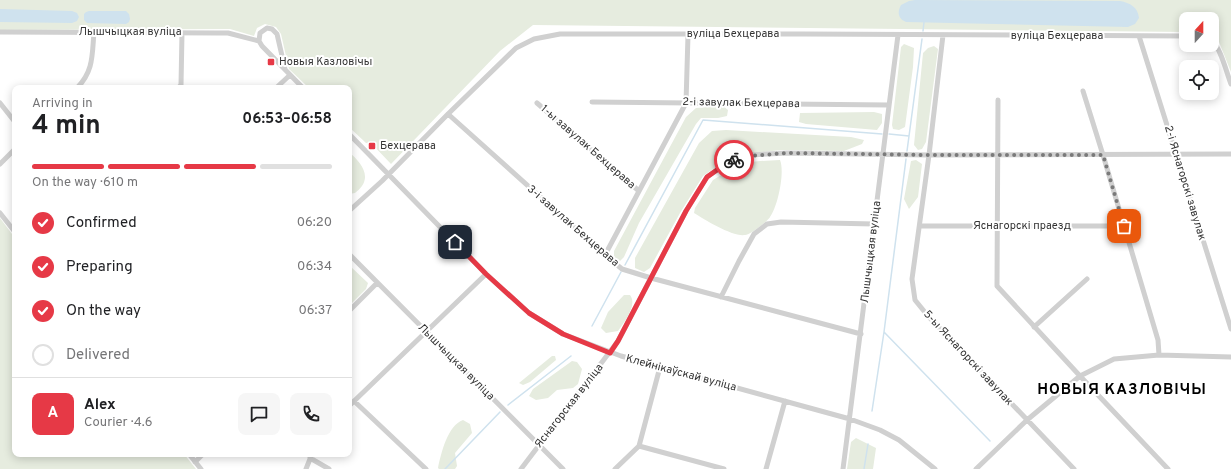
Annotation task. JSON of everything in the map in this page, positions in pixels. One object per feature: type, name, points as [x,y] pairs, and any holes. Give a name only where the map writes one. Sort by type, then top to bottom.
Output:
[{"type":"street","points":[[285,69],[278,34],[267,28],[262,30],[258,41],[300,85]]},
{"type":"street","name":"Лышчыцкая вуліца","points":[[0,32],[228,33],[258,41]]},
{"type":"street","points":[[80,85],[91,66],[94,32]]},
{"type":"street","points":[[181,85],[182,33]]},
{"type":"street","name":"вуліца Бехцерава","points":[[352,208],[516,48],[534,39],[560,34],[1179,36]]},
{"type":"street","name":"1-ы завулак Бехцерава","points":[[605,255],[686,103],[688,35]]},
{"type":"street","name":"Лышчыцкая вуліца","points":[[843,469],[898,35]]},
{"type":"street","name":"5-ы Яснагорскі завулак","points":[[942,35],[929,155],[912,280],[916,300],[928,316],[1074,469]]},
{"type":"street","name":"2-і Яснагорскі завулак","points":[[1139,36],[1231,329]]},
{"type":"street","points":[[1219,52],[1231,84]]},
{"type":"street","points":[[279,85],[290,75]]},
{"type":"street","points":[[1083,91],[1158,340],[1159,355]]},
{"type":"street","points":[[998,100],[997,286],[1168,469]]},
{"type":"street","name":"2-і завулак Бехцерава","points":[[592,102],[889,105]]},
{"type":"street","points":[[0,103],[12,118]]},
{"type":"street","name":"1-ы завулак Бехцерава","points":[[537,103],[639,191]]},
{"type":"street","name":"3-і завулак Бехцерава","points":[[448,114],[622,269],[861,334]]},
{"type":"street","name":"Клейнікаўскай вуліца","points":[[352,137],[486,274],[529,313],[563,334],[610,353],[850,419],[880,430],[899,440],[935,469]]},
{"type":"street","points":[[0,164],[12,152]]},
{"type":"street","name":"Яснагорская вуліца","points":[[522,469],[618,341],[686,211],[707,177],[731,160],[750,156],[787,153],[929,155],[1231,154]]},
{"type":"street","points":[[0,213],[12,228]]},
{"type":"street","points":[[721,297],[754,234],[767,224],[781,222],[874,224]]},
{"type":"street","name":"Яснагорскі праезд","points":[[920,226],[1124,226]]},
{"type":"street","name":"Лышчыцкая вуліца","points":[[352,257],[563,469]]},
{"type":"street","points":[[426,469],[354,401],[486,274]]},
{"type":"street","points":[[1034,327],[1087,279]]},
{"type":"street","points":[[352,307],[378,283]]},
{"type":"street","points":[[976,469],[1027,420],[1080,376],[1114,359],[1159,355],[1231,357]]},
{"type":"street","points":[[616,469],[639,446],[660,367]]},
{"type":"street","points":[[766,469],[785,401]]},
{"type":"street","points":[[639,446],[724,469]]},
{"type":"street","points":[[191,457],[201,469]]},
{"type":"street","points":[[195,462],[200,457]]},
{"type":"street","points":[[306,469],[311,457]]},
{"type":"street","points":[[312,457],[330,469]]},
{"type":"shaded area","points":[[0,0],[1231,0],[1231,72],[1219,42],[1219,12],[1179,12],[1179,32],[533,25],[500,51],[391,164],[372,144],[366,143],[352,130],[352,85],[306,85],[289,69],[281,34],[276,27],[265,24],[257,28],[254,36],[230,29],[0,30]]},
{"type":"shaded area","points":[[904,44],[914,48],[913,67],[905,127],[899,130],[893,129],[892,125],[901,47]]},
{"type":"shaded area","points":[[934,46],[938,49],[926,142],[922,149],[918,150],[914,145],[923,53],[928,48]]},
{"type":"shaded area","points":[[723,106],[728,110],[727,116],[718,118],[701,118],[696,124],[639,223],[624,257],[620,261],[614,257],[614,251],[686,117],[696,108]]},
{"type":"shaded area","points":[[874,112],[882,114],[882,123],[877,130],[806,124],[799,122],[800,113]]},
{"type":"shaded area","points":[[726,130],[851,137],[864,140],[862,144],[844,151],[782,150],[743,154],[725,161],[703,176],[680,213],[650,268],[644,272],[635,268],[635,258],[699,143],[712,131]]},
{"type":"shaded area","points":[[352,155],[362,167],[365,176],[362,186],[355,193],[352,194]]},
{"type":"shaded area","points":[[780,160],[782,172],[776,205],[766,222],[751,233],[740,235],[734,233],[705,220],[694,213],[695,208],[713,180],[741,163]]},
{"type":"shaded area","points":[[916,160],[922,164],[918,197],[909,209],[904,199],[911,161]]},
{"type":"shaded area","points":[[0,218],[12,234],[12,457],[186,457],[196,469],[0,469]]},
{"type":"shaded area","points":[[352,268],[368,283],[366,289],[352,303]]},
{"type":"shaded area","points":[[624,295],[630,295],[632,299],[631,308],[627,318],[618,331],[606,333],[601,328],[608,312]]},
{"type":"shaded area","points":[[552,356],[555,356],[556,360],[530,382],[523,385],[519,383]]},
{"type":"shaded area","points":[[572,361],[577,362],[582,369],[578,384],[573,388],[557,390],[548,398],[536,400],[529,396],[533,389]]},
{"type":"shaded area","points":[[463,420],[470,424],[472,433],[455,453],[457,466],[455,469],[439,469],[441,455],[449,433],[458,423]]},
{"type":"shaded area","points":[[856,438],[876,448],[873,469],[847,469],[851,442]]},
{"type":"water","points":[[915,0],[1120,1],[1133,6],[1137,11],[1139,18],[1135,24],[1128,27],[903,21],[899,13],[901,5]]},
{"type":"water","points":[[0,9],[72,11],[77,13],[79,17],[77,21],[72,23],[0,22]]},
{"type":"water","points":[[89,11],[126,11],[129,14],[130,19],[126,24],[87,23],[84,20],[84,14]]},
{"type":"waterway","points":[[923,31],[924,22]]},
{"type":"waterway","points":[[907,151],[922,39]]},
{"type":"waterway","points":[[625,265],[703,120],[882,134]]},
{"type":"waterway","points":[[889,134],[909,136]]},
{"type":"waterway","points":[[906,159],[884,332],[990,441]]},
{"type":"waterway","points":[[592,326],[621,272]]},
{"type":"waterway","points":[[872,411],[884,332]]},
{"type":"waterway","points":[[508,405],[571,356]]},
{"type":"waterway","points":[[445,469],[500,412]]},
{"type":"waterway","points":[[864,469],[868,444]]},
{"type":"way so far","points":[[734,160],[750,156],[787,153],[1103,155],[1124,226]]},
{"type":"place","name":"Новыя Казловічы","points":[[271,62]]},
{"type":"place","name":"Бехцерава","points":[[372,146]]},
{"type":"district","name":"НОВЫЯ КАЗЛОВІЧЫ","points":[[1122,390]]},
{"type":"route","points":[[455,242],[486,274],[529,313],[563,334],[610,353],[618,341],[686,211],[707,177],[731,160],[734,160]]}]
